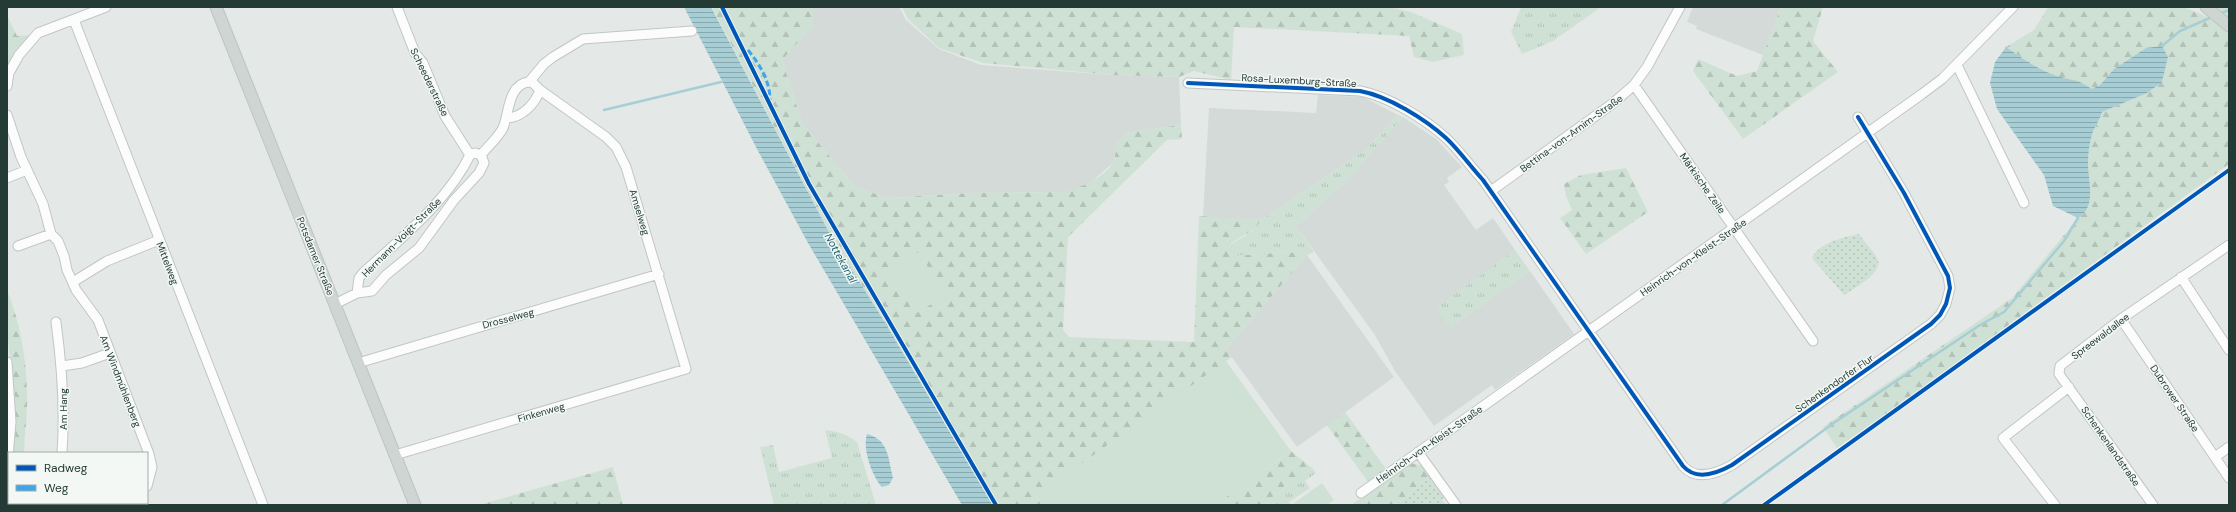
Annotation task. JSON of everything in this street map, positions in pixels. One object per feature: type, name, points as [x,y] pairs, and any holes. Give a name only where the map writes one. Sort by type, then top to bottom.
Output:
[{"type":"main road","name":"Potsdamer Straße","points":[[216,7],[415,505]]},
{"type":"main road","points":[[2209,9],[2225,23]]},
{"type":"street","points":[[7,86],[9,74],[20,55],[38,33],[74,20],[86,10],[106,7]]},
{"type":"street","name":"Scheederstraße","points":[[397,7],[415,53],[422,63],[446,116],[470,155]]},
{"type":"street","name":"Bettina-von-Arnim-Straße","points":[[1491,191],[1612,104],[1634,85],[1648,67],[1680,7]]},
{"type":"street","name":"Heinrich-von-Kleist-Straße","points":[[1360,493],[1937,83],[1957,65],[2013,7]]},
{"type":"street","name":"Mittelweg","points":[[74,20],[263,505]]},
{"type":"street","points":[[470,155],[475,153],[481,155],[497,137],[506,118],[507,107],[520,85],[529,82],[553,57],[582,39],[692,31]]},
{"type":"street","points":[[1957,65],[2024,203]]},
{"type":"street","points":[[506,118],[514,118],[531,105],[540,90],[533,83],[529,82]]},
{"type":"street","name":"Rosa-Luxemburg-Straße","points":[[1188,83],[1355,91],[1368,93],[1405,110],[1428,124],[1447,139],[1491,191],[1588,331]]},
{"type":"street","name":"Märkische Zeile","points":[[1634,85],[1813,341]]},
{"type":"street","name":"Amselweg","points":[[540,90],[584,120],[616,146],[626,167],[686,369]]},
{"type":"street","name":"Am Windmühlenberg","points":[[7,117],[27,170],[43,204],[51,234],[58,241],[73,282],[98,320],[149,454],[152,467],[148,482]]},
{"type":"street","name":"Schenkendorfer Flur","points":[[1588,331],[1689,472],[1698,475],[1715,472],[1738,461],[1931,324],[1940,315],[1946,304],[1950,288],[1943,266],[1904,193],[1858,117]]},
{"type":"street","name":"Hermann-Voigt-Straße","points":[[357,293],[359,278],[363,273],[420,219],[450,187],[462,171],[470,155]]},
{"type":"street","name":"Hermann-Voigt-Straße","points":[[335,304],[357,293],[372,291],[386,275],[419,248],[454,200],[479,173],[484,163],[481,155]]},
{"type":"street","points":[[7,178],[27,170]]},
{"type":"street","points":[[18,246],[51,234]]},
{"type":"street","points":[[73,282],[107,260],[159,240]]},
{"type":"street","name":"Spreewaldallee","points":[[2069,387],[2060,374],[2060,366],[2121,319],[2229,245]]},
{"type":"street","name":"Drosselweg","points":[[358,363],[659,274]]},
{"type":"street","points":[[2181,277],[2229,350]]},
{"type":"street","name":"Dubrower Straße","points":[[2121,319],[2229,478]]},
{"type":"street","name":"Am Hang","points":[[56,322],[62,366],[62,452]]},
{"type":"street","points":[[62,366],[82,363],[110,353]]},
{"type":"street","points":[[7,362],[11,422],[8,452]]},
{"type":"street","name":"Finkenweg","points":[[395,455],[686,369]]},
{"type":"street","points":[[2054,505],[2003,438],[2069,387]]},
{"type":"street","name":"Schenkenlandstraße","points":[[2069,387],[2153,505]]},
{"type":"street","points":[[2215,457],[2229,447]]},
{"type":"street","points":[[1418,452],[1456,505]]},
{"type":"street","points":[[7,468],[8,456]]},
{"type":"shaded area","points":[[813,7],[899,7],[906,20],[939,49],[981,65],[1113,75],[1179,77],[1181,125],[1130,132],[1118,141],[1113,163],[1091,182],[1074,190],[1063,192],[970,193],[888,198],[855,187],[802,123],[782,60],[813,25]]},
{"type":"shaded area","points":[[1693,7],[1781,7],[1763,55],[1696,29],[1697,26],[1687,22]]},
{"type":"shaded area","points":[[1318,95],[1363,97],[1398,115],[1365,150],[1261,220],[1203,217],[1209,108],[1316,113]]},
{"type":"shaded area","points":[[1403,117],[1436,139],[1462,167],[1447,178],[1449,182],[1444,185],[1476,230],[1493,218],[1515,250],[1437,308],[1450,327],[1530,271],[1574,334],[1495,390],[1492,385],[1434,426],[1395,371],[1375,335],[1296,226],[1348,179]]},
{"type":"shaded area","points":[[1307,255],[1394,377],[1297,447],[1226,349]]},
{"type":"green space","points":[[712,7],[813,7],[813,25],[782,60],[802,123],[855,187],[888,198],[970,193],[1063,192],[1091,182],[1104,173],[1113,162],[1118,141],[1130,132],[1181,125],[1182,139],[1167,140],[1068,237],[1063,330],[1069,337],[1194,342],[1199,216],[1261,220],[1249,233],[1236,240],[1230,246],[1235,256],[1289,252],[1307,255],[1226,349],[1232,357],[1036,496],[1042,505],[993,505],[884,321],[833,240]]},
{"type":"green space","points":[[902,7],[1390,7],[1411,12],[1462,34],[1464,55],[1433,62],[1414,57],[1409,36],[1234,27],[1231,80],[1194,71],[1179,77],[1113,75],[983,63],[939,48],[908,19]]},
{"type":"green space","points":[[1521,7],[1601,7],[1553,41],[1522,54],[1511,32]]},
{"type":"green space","points":[[1781,7],[1823,7],[1813,41],[1838,72],[1743,139],[1693,71],[1698,59],[1737,76],[1757,71]]},
{"type":"green space","points":[[2048,7],[2183,7],[2203,15],[2229,30],[2229,164],[1909,398],[1837,448],[1823,427],[2012,298],[2078,218],[2084,214],[2087,208],[2090,195],[2088,166],[2089,146],[2093,132],[2102,112],[2147,93],[2165,69],[2168,57],[2146,48],[2114,69],[2100,85],[2092,90],[2081,83],[2040,69],[2006,47],[2034,30]]},
{"type":"green space","points":[[2214,7],[2229,7],[2229,22],[2216,11],[2219,9]]},
{"type":"green space","points":[[7,15],[17,36],[31,35],[17,49],[7,67]]},
{"type":"green space","points":[[1398,115],[1403,117],[1348,179],[1296,226],[1314,252],[1307,255],[1289,252],[1235,256],[1231,248],[1234,242],[1252,231],[1261,220],[1365,150]]},
{"type":"green space","points":[[1626,168],[1648,212],[1586,254],[1560,218],[1572,210],[1566,196],[1564,184],[1581,175]]},
{"type":"green space","points":[[1859,234],[1877,257],[1878,265],[1876,271],[1871,276],[1844,295],[1812,258],[1820,248],[1839,239]]},
{"type":"green space","points":[[1515,250],[1530,271],[1450,327],[1436,308]]},
{"type":"green space","points":[[919,252],[945,296],[915,314],[889,270]]},
{"type":"green space","points":[[7,289],[16,315],[26,369],[27,404],[24,452],[13,452],[15,398],[7,334]]},
{"type":"green space","points":[[1226,361],[1291,451],[1215,505],[1042,505],[1036,496]]},
{"type":"green space","points":[[1345,412],[1386,469],[1368,482],[1327,425]]},
{"type":"green space","points":[[825,430],[842,433],[857,442],[876,505],[774,505],[760,447],[773,445],[779,472],[832,458]]},
{"type":"green space","points":[[1291,451],[1312,468],[1267,501],[1270,505],[1215,505]]},
{"type":"green space","points":[[1410,463],[1425,466],[1432,476],[1395,505],[1351,505]]},
{"type":"green space","points":[[613,467],[623,505],[479,505]]},
{"type":"green space","points":[[1312,468],[1316,473],[1305,481],[1310,488],[1289,502],[1291,505],[1270,505],[1267,501]]},
{"type":"green space","points":[[1432,476],[1445,494],[1442,500],[1446,505],[1395,505]]},
{"type":"green space","points":[[1322,483],[1334,500],[1327,505],[1295,505],[1294,503]]},
{"type":"green space","points":[[8,497],[8,504],[69,505],[7,505]]},
{"type":"water","name":"Nottekanal","points":[[684,7],[711,7],[833,240],[884,321],[993,505],[962,505],[808,243],[757,149]]},
{"type":"water","points":[[2162,46],[2168,57],[2162,82],[2147,93],[2102,112],[2090,142],[2088,166],[2090,195],[2084,214],[2078,218],[2053,206],[2044,175],[1997,109],[1990,83],[1995,62],[2006,47],[2046,72],[2076,81],[2092,89],[2100,85],[2114,69],[2146,48]]},
{"type":"water","points":[[867,434],[874,437],[884,445],[893,478],[889,485],[882,487],[875,476],[867,454]]},
{"type":"waterway","points":[[2219,14],[2229,10]]},
{"type":"waterway","points":[[2162,46],[2180,31],[2212,17]]},
{"type":"waterway","points":[[604,110],[721,82]]},
{"type":"waterway","points":[[1722,505],[1835,422],[1980,325],[2004,312],[2064,241],[2078,218]]},
{"type":"marked path","points":[[748,50],[764,74],[770,93],[770,100]]},
{"type":"cycle path","points":[[722,7],[809,184],[996,505]]},
{"type":"cycle path","points":[[1188,83],[1360,91],[1394,103],[1428,123],[1446,138],[1483,180],[1683,466],[1688,471],[1700,475],[1713,473],[1732,465],[1931,324],[1940,315],[1946,304],[1950,288],[1948,276],[1904,193],[1858,117]]},
{"type":"cycle path","points":[[1764,505],[2229,170]]}]
